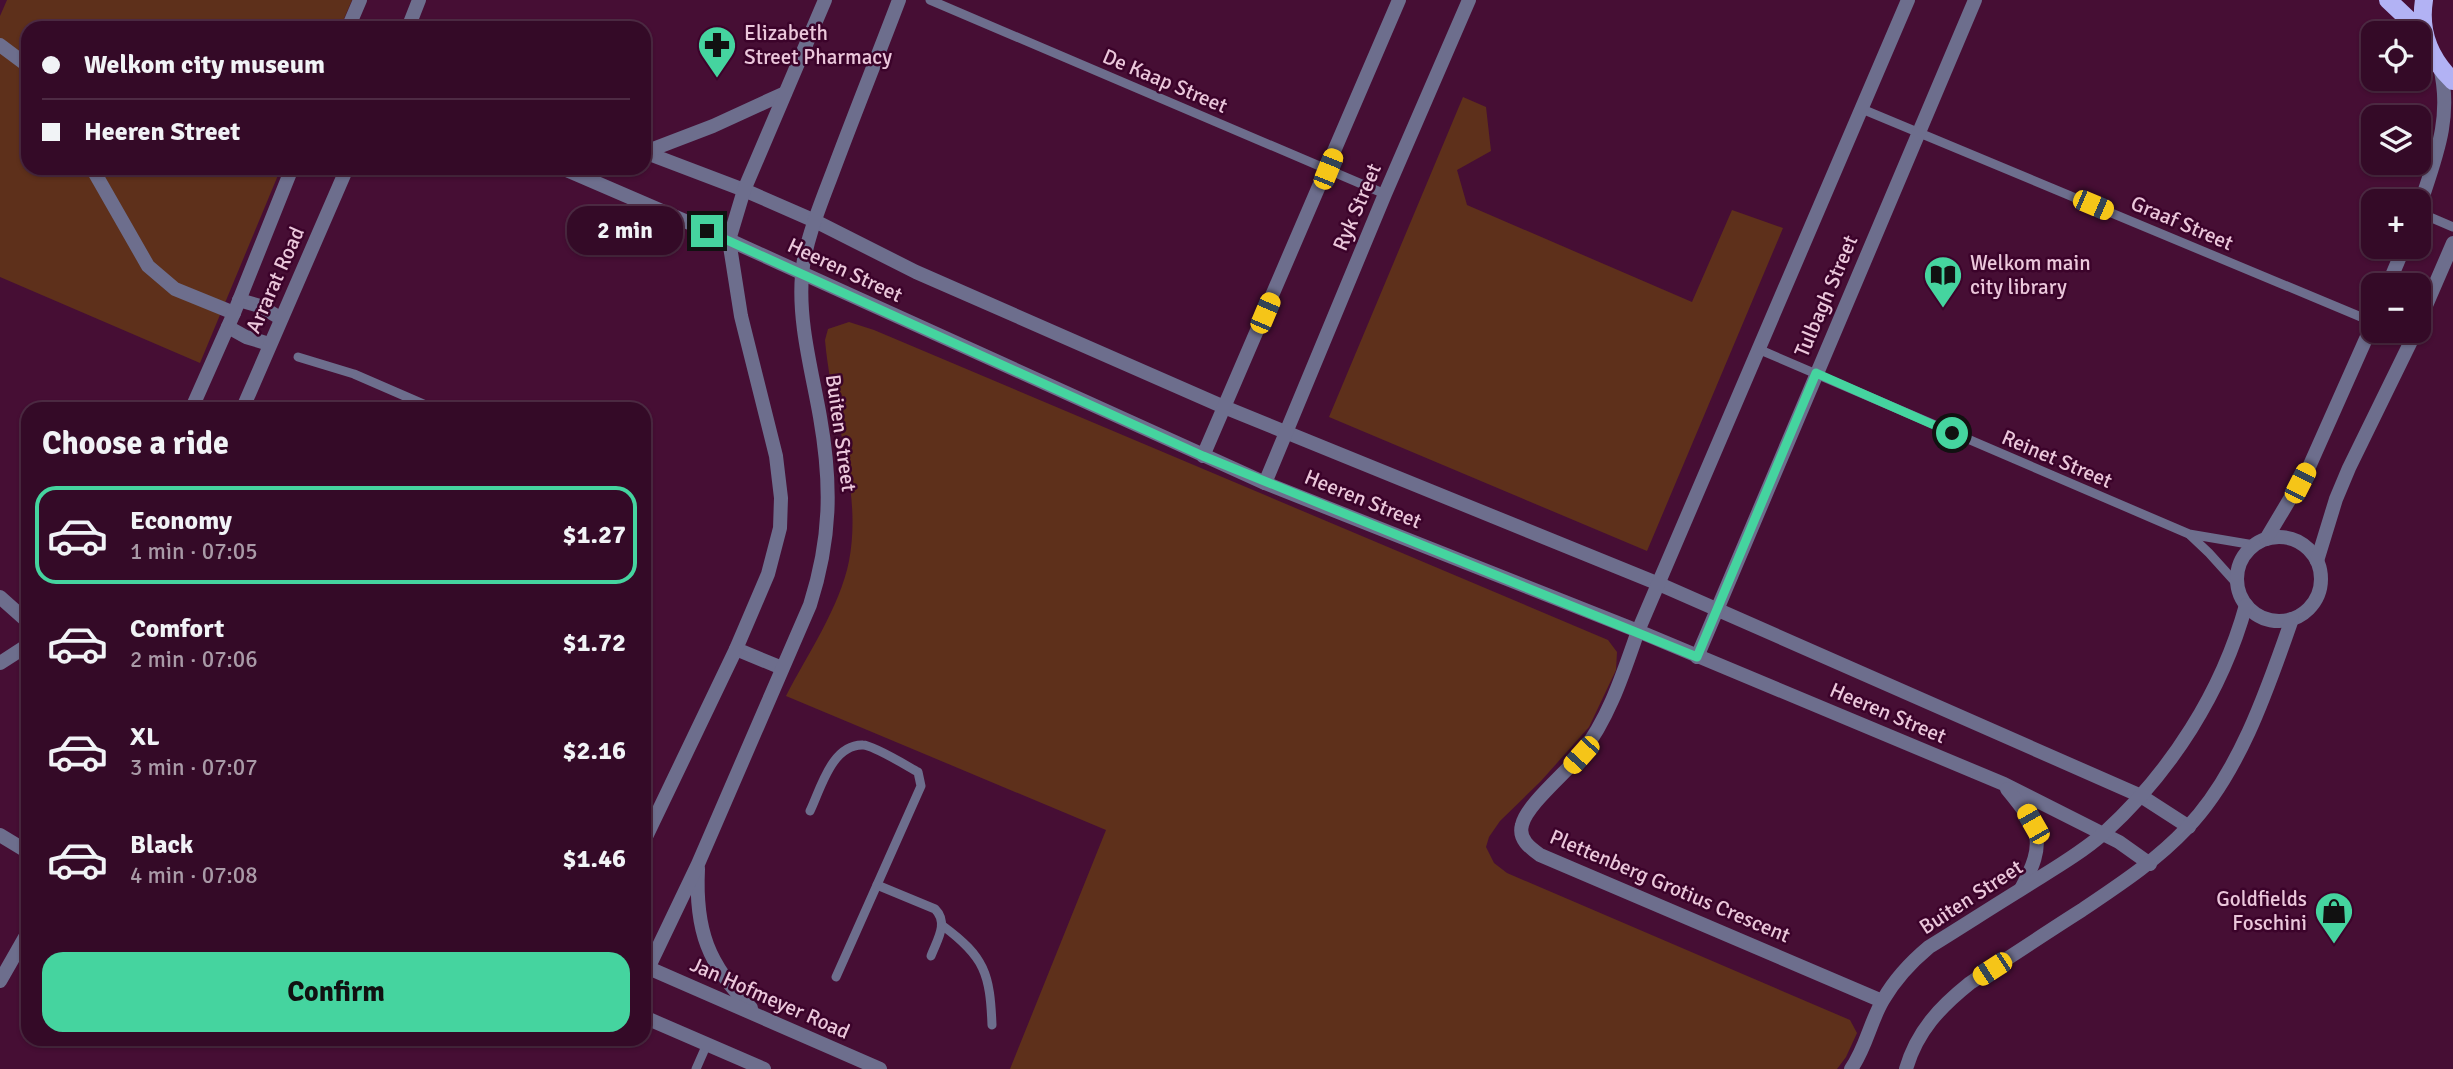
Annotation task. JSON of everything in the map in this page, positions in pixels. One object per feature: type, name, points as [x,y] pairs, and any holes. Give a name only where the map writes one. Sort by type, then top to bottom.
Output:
[{"type":"main road","points":[[2388,0],[2410,21]]},
{"type":"main road","points":[[2423,21],[2424,0]]},
{"type":"main road","points":[[2431,48],[2440,67],[2453,81]]},
{"type":"street","points":[[351,21],[360,0]]},
{"type":"street","points":[[411,21],[419,0]]},
{"type":"street","points":[[651,826],[736,649],[768,574],[780,528],[781,498],[776,456],[741,316],[729,240],[744,190],[825,0]]},
{"type":"street","name":"Buiten Street","points":[[651,958],[698,864],[810,606],[820,574],[827,533],[827,461],[807,349],[802,274],[815,221],[899,0]]},
{"type":"street","name":"Ryk Street","points":[[1203,456],[1399,0]]},
{"type":"street","name":"Ryk Street","points":[[1265,483],[1469,0]]},
{"type":"street","name":"Tulbagh Street","points":[[1659,584],[1908,0]]},
{"type":"street","name":"Tulbagh Street","points":[[1697,657],[1975,0]]},
{"type":"street","points":[[0,45],[21,61]]},
{"type":"street","points":[[2425,189],[2443,128],[2445,90],[2440,67]]},
{"type":"street","points":[[651,150],[713,126],[785,93]]},
{"type":"street","name":"Heeren Street","points":[[651,154],[815,221],[916,272],[1224,407],[1717,608],[2140,796],[2189,827]]},
{"type":"street","points":[[96,175],[148,267],[175,289],[234,313],[260,306],[280,318]]},
{"type":"street","name":"Arrarat Road","points":[[195,402],[234,313],[289,175]]},
{"type":"street","name":"Arrarat Road","points":[[245,402],[344,175]]},
{"type":"street","name":"Heeren Street","points":[[579,175],[729,240],[1265,483],[1638,631],[2004,784],[2103,834],[2150,864]]},
{"type":"street","points":[[2431,294],[2453,243]]},
{"type":"street","points":[[234,313],[246,337],[269,344]]},
{"type":"street","points":[[2260,542],[2281,538],[2296,541],[2308,549],[2317,561],[2321,582],[2319,593],[2306,611],[2292,619],[2267,620],[2246,605],[2237,584],[2240,562],[2260,542],[2292,499],[2364,343]]},
{"type":"street","points":[[2317,561],[2336,499],[2349,468],[2410,343]]},
{"type":"street","name":"Plettenberg Grotius Crescent","points":[[1659,584],[1638,631],[1622,677],[1595,733],[1581,755],[1528,813],[1522,825],[1522,838],[1540,855],[1882,1001]]},
{"type":"street","points":[[0,597],[21,616]]},
{"type":"street","name":"Buiten Street","points":[[1851,1069],[1882,1001],[1911,962],[2103,834],[2140,796],[2181,744],[2209,700],[2232,650],[2246,605]]},
{"type":"street","points":[[1906,1069],[1917,1039],[1947,1001],[2150,864],[2189,827],[2212,796],[2240,747],[2269,683],[2292,619]]},
{"type":"street","points":[[4,656],[21,648]]},
{"type":"street","points":[[736,649],[782,668]]},
{"type":"street","points":[[2004,784],[2025,810],[2037,838],[2035,859],[2020,890]]},
{"type":"street","points":[[0,835],[21,848]]},
{"type":"street","points":[[698,864],[698,914],[703,936],[723,976],[758,1014]]},
{"type":"street","points":[[0,981],[21,944]]},
{"type":"street","name":"Jan Hofmeyer Road","points":[[651,972],[758,1014],[880,1069]]},
{"type":"street","points":[[651,1020],[764,1069]]},
{"type":"lane","name":"De Kaap Street","points":[[930,0],[1385,194]]},
{"type":"lane","name":"Graaf Street","points":[[1862,108],[2361,318]]},
{"type":"lane","points":[[2431,217],[2453,227]]},
{"type":"lane","name":"Reinet Street","points":[[1758,349],[2189,534],[2260,542]]},
{"type":"lane","points":[[298,356],[354,374],[419,402]]},
{"type":"lane","name":"Reinet Street","points":[[2189,534],[2237,584]]},
{"type":"lane","points":[[810,811],[835,760],[845,749],[864,745],[918,772],[921,786],[836,977]]},
{"type":"lane","points":[[877,885],[935,909],[941,915],[943,926],[930,956]]},
{"type":"lane","points":[[943,926],[968,944],[982,964],[990,991],[992,1025]]},
{"type":"lane","points":[[696,1069],[707,1044]]},
{"type":"shaded area","points":[[7,0],[352,0],[343,21],[21,21],[21,175],[278,175],[200,363],[0,277],[0,16]]},
{"type":"shaded area","points":[[1463,97],[1486,107],[1491,151],[1457,170],[1467,205],[1692,302],[1732,210],[1783,228],[1647,551],[1329,417]]},
{"type":"shaded area","points":[[849,322],[874,330],[1608,640],[1617,652],[1616,670],[1589,727],[1541,781],[1500,821],[1486,847],[1494,863],[1507,873],[1850,1020],[1857,1033],[1846,1057],[1837,1069],[1010,1069],[1106,830],[786,696],[831,613],[849,561],[852,506],[849,478],[825,340],[828,329]]},
{"type":"place","name":"Elizabeth Street Pharmacy","points":[[717,79]]},
{"type":"place","name":"Welkom main city library","points":[[1943,309]]},
{"type":"place","name":"Goldfields Foschini","points":[[2334,945]]},
{"type":"route","points":[[707,231],[1265,483],[1697,657],[1816,373],[1952,433]]}]
